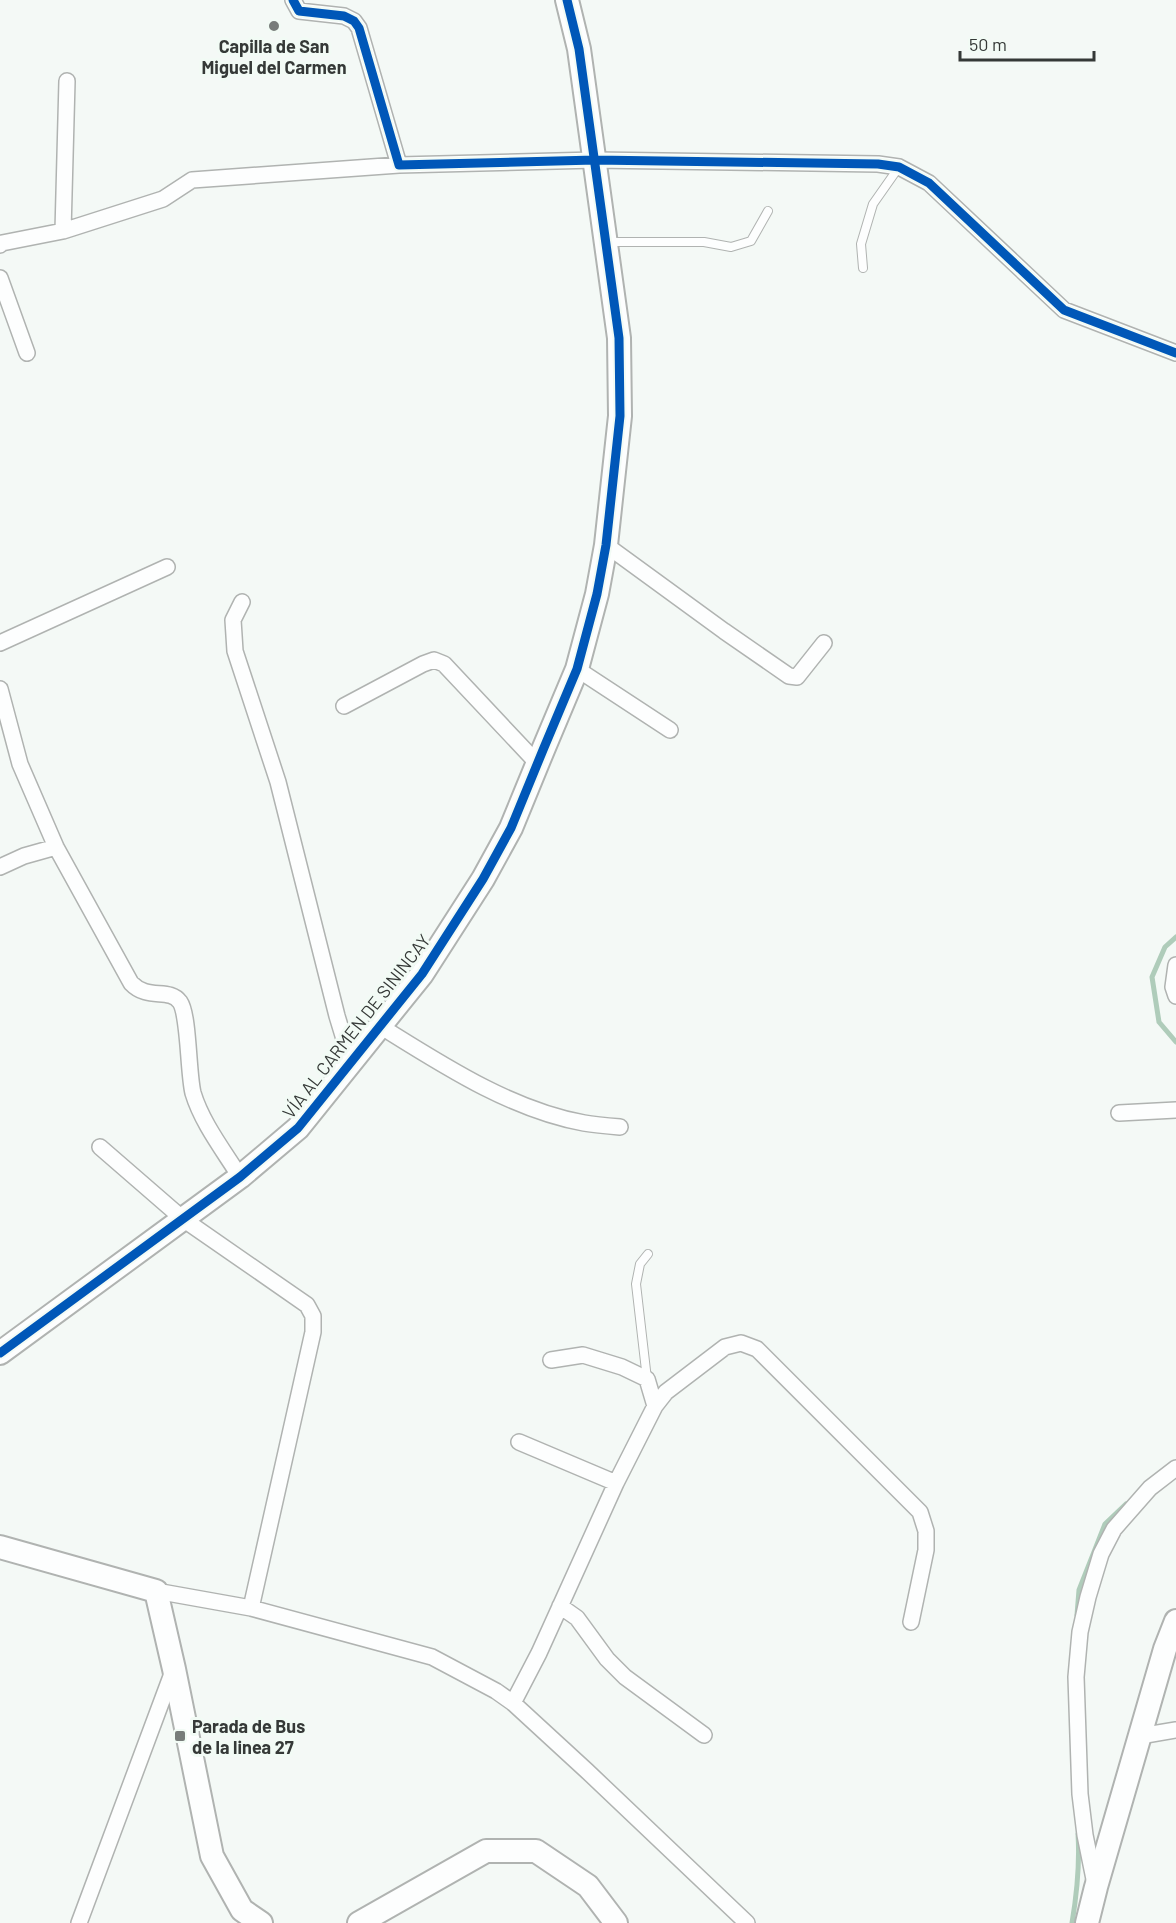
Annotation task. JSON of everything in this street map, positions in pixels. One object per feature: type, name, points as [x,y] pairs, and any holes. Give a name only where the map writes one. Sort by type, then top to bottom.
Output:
[{"type":"street","points":[[293,0],[299,11],[344,16],[354,21],[359,28],[399,165]]},
{"type":"street","name":"VÍA AL CARMEN DE SININCAY","points":[[0,1353],[240,1178],[298,1128],[422,974],[483,879],[511,828],[538,764],[576,669],[597,594],[606,544],[620,416],[619,338],[579,49],[567,0]]},
{"type":"street","points":[[63,231],[67,81]]},
{"type":"street","points":[[0,245],[63,231],[163,199],[192,180],[399,165],[595,160],[878,164],[899,167],[929,183],[1064,310],[1176,353]]},
{"type":"street","points":[[0,278],[27,353]]},
{"type":"street","points":[[606,544],[789,676],[797,677],[824,643]]},
{"type":"street","points":[[0,643],[166,567]]},
{"type":"street","points":[[242,602],[233,620],[235,651],[278,782],[351,1062]]},
{"type":"street","points":[[344,706],[434,660],[444,664],[538,764]]},
{"type":"street","points":[[576,669],[670,730]]},
{"type":"street","points":[[0,689],[20,764],[56,847],[131,983],[138,991],[171,994],[181,1002],[193,1091],[202,1114],[240,1178]]},
{"type":"street","points":[[0,867],[24,856],[56,847]]},
{"type":"street","points":[[1176,965],[1173,987],[1176,996]]},
{"type":"street","points":[[380,1026],[486,1089],[536,1109],[582,1123],[620,1127]]},
{"type":"street","points":[[1119,1113],[1176,1110]]},
{"type":"street","points":[[99,1147],[183,1219],[307,1305],[313,1316],[314,1332],[251,1608]]},
{"type":"street","points":[[513,1703],[539,1653],[616,1483],[655,1406],[666,1392],[725,1347],[741,1343],[757,1349],[920,1512],[926,1531],[926,1550],[911,1622]]},
{"type":"street","points":[[551,1360],[583,1355],[622,1367],[647,1379],[655,1406]]},
{"type":"street","points":[[519,1442],[616,1483]]},
{"type":"street","points":[[1096,1887],[1085,1835],[1080,1794],[1076,1677],[1080,1632],[1101,1554],[1114,1529],[1150,1488],[1176,1468]]},
{"type":"street","points":[[0,1547],[156,1591],[251,1608],[432,1657],[496,1691],[513,1703],[747,1923]]},
{"type":"street","points":[[156,1591],[212,1856],[242,1910],[261,1923]]},
{"type":"street","points":[[560,1606],[577,1618],[603,1653],[625,1677],[704,1735]]},
{"type":"street","points":[[1088,1923],[1096,1887],[1165,1649],[1176,1621]]},
{"type":"street","points":[[79,1923],[174,1669]]},
{"type":"street","points":[[1140,1736],[1176,1730]]},
{"type":"street","points":[[359,1923],[486,1851],[536,1851],[588,1886],[616,1923]]},
{"type":"lane","points":[[863,268],[861,244],[873,204],[899,167]]},
{"type":"lane","points":[[606,242],[704,243],[731,247],[751,241],[768,211]]},
{"type":"lane","points":[[647,1379],[636,1284],[640,1264],[648,1254]]},
{"type":"waterway","points":[[1176,937],[1165,947],[1152,977],[1159,1022],[1176,1042]]},
{"type":"waterway","points":[[1077,1615],[1079,1590],[1105,1524],[1126,1504]]},
{"type":"waterway","points":[[1072,1923],[1078,1879],[1078,1834]]},
{"type":"cycle path","points":[[293,0],[299,11],[344,16],[354,21],[359,28],[399,165],[595,160],[878,164],[899,167],[929,183],[1064,310],[1176,353]]},
{"type":"cycle path","points":[[0,1353],[240,1177],[298,1128],[422,974],[483,879],[511,828],[577,669],[597,594],[606,545],[620,416],[619,338],[579,49],[567,0]]},
{"type":"place","name":"Capilla de San Miguel del Carmen","points":[[274,26]]},
{"type":"place","name":"Parada de Bus de la linea 27","points":[[180,1736]]}]
